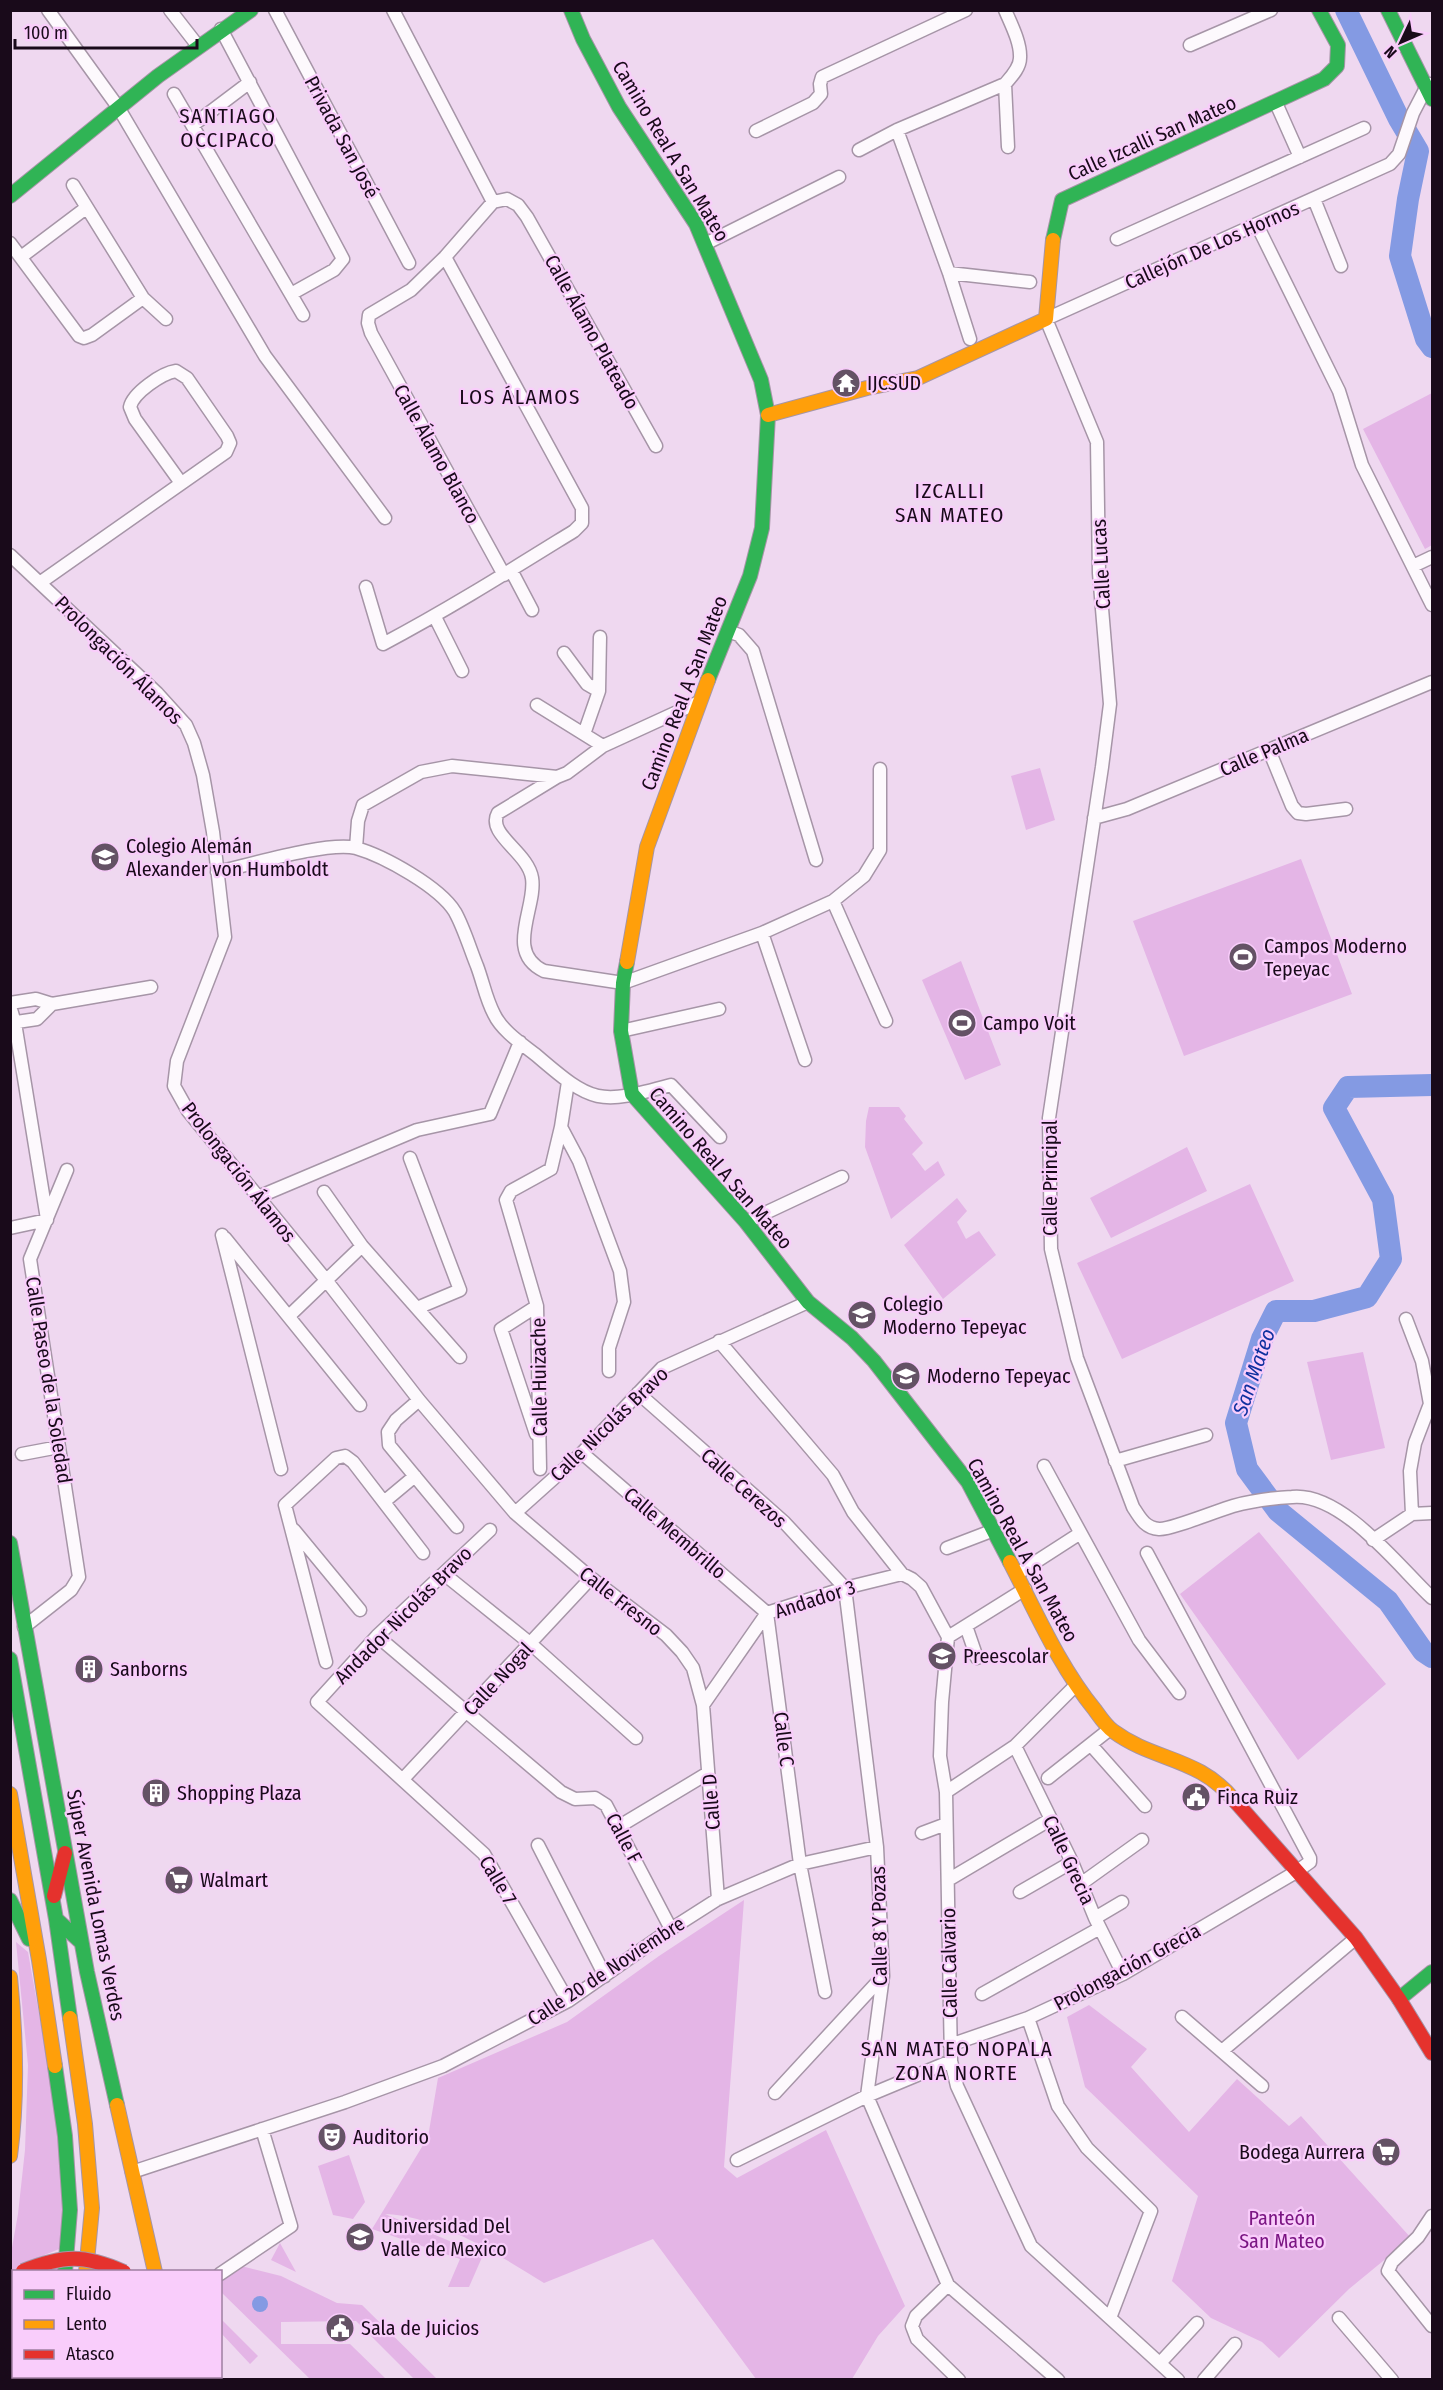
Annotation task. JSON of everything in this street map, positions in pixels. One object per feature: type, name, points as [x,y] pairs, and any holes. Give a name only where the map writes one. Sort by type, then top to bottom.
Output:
[{"type":"main road","points":[[10,196],[118,107],[221,29],[251,10]]},
{"type":"main road","name":"Camino Real A San Mateo","points":[[572,10],[583,39],[619,106],[696,224],[761,380],[768,415],[762,528],[750,576],[699,702],[647,847],[623,983],[621,1031],[632,1095],[746,1222],[808,1302],[852,1338],[874,1361],[968,1482],[1076,1686],[1106,1732],[1194,1767],[1210,1776],[1228,1792],[1356,1938],[1432,2053]]},
{"type":"main road","name":"Calle Izcalli San Mateo","points":[[1046,319],[1053,236],[1062,200],[1324,79],[1337,66],[1338,45],[1319,10]]},
{"type":"main road","points":[[1388,10],[1431,89]]},
{"type":"main road","points":[[768,415],[867,388],[918,378],[1046,319]]},
{"type":"main road","name":"Súper Avenida Lomas Verdes","points":[[10,1543],[81,1942],[155,2270]]},
{"type":"main road","name":"Súper Avenida Lomas Verdes","points":[[10,1659],[53,1900],[84,2124],[92,2208],[86,2270]]},
{"type":"main road","points":[[10,1794],[39,1960],[65,2136],[70,2211],[65,2270]]},
{"type":"main road","points":[[53,1900],[66,1853]]},
{"type":"main road","points":[[10,1900],[39,1960]]},
{"type":"main road","points":[[56,1919],[81,1942]]},
{"type":"main road","points":[[1399,2000],[1432,1972]]},
{"type":"main road","points":[[10,1977],[14,2094],[10,2156]]},
{"type":"main road","points":[[25,2270],[51,2259],[77,2256],[103,2262],[122,2270]]},
{"type":"street","points":[[48,10],[118,107],[265,356],[385,518]]},
{"type":"street","points":[[170,10],[198,46]]},
{"type":"street","name":"Privada San José","points":[[275,10],[409,263]]},
{"type":"street","points":[[366,587],[383,644],[435,617],[574,531],[582,523],[582,508],[445,256],[493,202],[393,10]]},
{"type":"street","points":[[756,131],[813,102],[821,94],[819,84],[822,76],[966,10]]},
{"type":"street","points":[[859,150],[897,130],[1005,84],[1015,72],[1020,59],[1014,31],[1005,10]]},
{"type":"street","points":[[1190,45],[1270,10]]},
{"type":"street","points":[[221,29],[343,259],[334,270],[291,294]]},
{"type":"street","points":[[193,125],[250,82]]},
{"type":"street","points":[[1005,84],[1008,147]]},
{"type":"street","name":"Callejón De Los Hornos","points":[[1046,319],[1390,164],[1399,154],[1407,131],[1431,89]]},
{"type":"street","points":[[174,94],[303,315]]},
{"type":"street","points":[[1276,103],[1300,157]]},
{"type":"street","points":[[1117,239],[1364,128]]},
{"type":"street","points":[[897,130],[949,273],[970,339]]},
{"type":"street","points":[[705,244],[839,177]]},
{"type":"street","points":[[73,185],[143,298],[166,319]]},
{"type":"street","name":"Calle Álamo Plateado","points":[[493,202],[507,199],[518,205],[527,217],[656,446]]},
{"type":"street","points":[[1314,199],[1341,266]]},
{"type":"street","points":[[21,257],[86,208]]},
{"type":"street","points":[[1257,225],[1339,391],[1362,465],[1432,605]]},
{"type":"street","points":[[10,243],[73,331],[79,336],[84,338],[92,334],[143,298]]},
{"type":"street","name":"Calle Álamo Blanco","points":[[445,256],[411,290],[369,315],[368,323],[371,333],[532,610]]},
{"type":"street","points":[[949,273],[1030,282]]},
{"type":"street","name":"Calle Lucas","points":[[1046,319],[1096,442],[1100,573],[1110,704],[1094,818]]},
{"type":"street","points":[[41,582],[226,452],[230,443],[187,378],[176,371],[166,373],[134,398],[130,407],[135,419],[181,483]]},
{"type":"street","name":"Prolongación Álamos","points":[[10,555],[117,654],[186,725],[194,743],[203,775],[218,872],[225,937],[177,1061],[174,1086],[188,1112],[326,1280],[419,1400],[515,1513]]},
{"type":"street","points":[[1413,566],[1432,557]]},
{"type":"street","points":[[435,617],[462,671]]},
{"type":"street","points":[[728,631],[740,635],[753,651],[816,860]]},
{"type":"street","points":[[584,734],[598,691],[600,638]]},
{"type":"street","points":[[564,653],[587,684],[598,691]]},
{"type":"street","name":"Calle Palma","points":[[1094,818],[1127,809],[1432,682]]},
{"type":"street","points":[[699,702],[603,746],[567,773],[498,813],[494,820],[496,829],[528,863],[533,879],[523,940],[531,961],[536,967],[544,971],[623,983],[762,933],[833,901],[864,876],[880,850],[880,769]]},
{"type":"street","points":[[537,705],[603,746]]},
{"type":"street","points":[[1269,750],[1292,806],[1298,813],[1346,809]]},
{"type":"street","points":[[356,848],[358,821],[363,806],[421,772],[452,766],[557,777]]},
{"type":"street","name":"Calle Principal","points":[[1094,818],[1049,1118],[1051,1245],[1077,1358],[1114,1461],[1133,1507],[1145,1525],[1161,1530],[1236,1505],[1294,1496],[1328,1504],[1348,1518],[1372,1540]]},
{"type":"street","points":[[218,872],[330,847],[356,848],[407,871],[434,888],[454,911],[494,1014],[520,1042],[568,1082],[583,1092],[597,1097],[614,1099],[671,1085],[720,1137]]},
{"type":"street","points":[[833,901],[885,1021]]},
{"type":"street","points":[[762,933],[805,1060]]},
{"type":"street","points":[[10,1228],[47,1220],[10,1004],[36,999],[52,1004],[151,987]]},
{"type":"street","points":[[13,1023],[37,1019],[52,1004]]},
{"type":"street","points":[[621,1031],[719,1009]]},
{"type":"street","points":[[258,1197],[417,1130],[490,1114],[520,1042]]},
{"type":"street","name":"Calle Huizache","points":[[540,1469],[537,1306],[506,1200],[511,1191],[551,1169],[568,1082]]},
{"type":"street","points":[[561,1127],[579,1161],[620,1271],[624,1302],[609,1348],[609,1371]]},
{"type":"street","points":[[410,1158],[460,1290],[417,1308]]},
{"type":"street","name":"Calle Paseo de la Soledad","points":[[24,1628],[70,1590],[79,1577],[30,1259],[67,1170]]},
{"type":"street","points":[[746,1222],[842,1177]]},
{"type":"street","points":[[324,1192],[363,1246],[460,1357]]},
{"type":"street","points":[[281,1469],[222,1235],[360,1405]]},
{"type":"street","points":[[289,1316],[363,1246]]},
{"type":"street","name":"Calle Nicolás Bravo","points":[[515,1513],[582,1453],[662,1368],[808,1302]]},
{"type":"street","name":"Calle Huizache","points":[[537,1306],[501,1329],[540,1447]]},
{"type":"street","points":[[1406,1319],[1422,1361],[1430,1404],[1415,1443],[1410,1471],[1412,1514]]},
{"type":"street","points":[[719,1341],[833,1475],[854,1512],[902,1574],[912,1578],[921,1587],[948,1637],[1025,1589]]},
{"type":"street","name":"Calle Cerezos","points":[[638,1393],[784,1522],[845,1588]]},
{"type":"street","points":[[419,1400],[396,1420],[388,1432],[389,1445],[457,1527]]},
{"type":"street","points":[[1114,1461],[1206,1435]]},
{"type":"street","points":[[22,1454],[59,1447]]},
{"type":"street","name":"Calle Membrillo","points":[[582,1453],[767,1613]]},
{"type":"street","points":[[326,1662],[285,1504],[336,1458],[345,1456],[353,1462],[385,1501],[423,1553]]},
{"type":"street","points":[[1044,1466],[1079,1534],[1139,1640],[1179,1694]]},
{"type":"street","points":[[385,1501],[415,1476]]},
{"type":"street","name":"Calle Fresno","points":[[515,1513],[591,1578],[666,1635],[693,1668],[703,1705]]},
{"type":"street","points":[[1432,1513],[1412,1514],[1372,1540],[1432,1598]]},
{"type":"street","points":[[291,1527],[360,1610]]},
{"type":"street","name":"Andador Nicolás Bravo","points":[[310,1702],[490,1530]]},
{"type":"street","points":[[947,1548],[994,1530]]},
{"type":"street","points":[[1017,1574],[1079,1534]]},
{"type":"street","points":[[1147,1552],[1310,1858],[1306,1865],[1296,1872]]},
{"type":"street","points":[[444,1574],[531,1644],[636,1737]]},
{"type":"street","name":"Andador 3","points":[[703,1705],[767,1613],[845,1588],[902,1574]]},
{"type":"street","name":"Calle Nogal","points":[[404,1779],[591,1578]]},
{"type":"street","name":"Calle 8 Y Pozas","points":[[845,1588],[877,1847],[883,1976],[867,2096]]},
{"type":"street","name":"Calle C","points":[[767,1613],[800,1864],[825,1992]]},
{"type":"street","points":[[966,1626],[977,1658]]},
{"type":"street","name":"Calle F","points":[[377,1636],[561,1792],[575,1799],[595,1798],[606,1804],[671,1929]]},
{"type":"street","name":"Calle Calvario","points":[[948,1637],[940,1756],[946,1792],[950,2045],[957,2086],[1031,2246],[1178,2379]]},
{"type":"street","points":[[946,1792],[1014,1746],[1076,1686]]},
{"type":"street","name":"Calle 7","points":[[310,1702],[404,1779],[484,1854],[568,2001]]},
{"type":"street","name":"Calle D","points":[[703,1705],[718,1899]]},
{"type":"street","points":[[1048,1778],[1106,1732]]},
{"type":"street","points":[[1090,1745],[1145,1806]]},
{"type":"street","name":"Calle Grecia","points":[[1014,1746],[1072,1862],[1123,1974]]},
{"type":"street","points":[[618,1827],[708,1773]]},
{"type":"street","points":[[948,1880],[1051,1819]]},
{"type":"street","points":[[922,1833],[946,1824]]},
{"type":"street","points":[[1082,1883],[1142,1840]]},
{"type":"street","points":[[538,1845],[605,1976]]},
{"type":"street","name":"Calle 20 de Noviembre","points":[[132,2172],[443,2066],[568,2001],[718,1899],[800,1864],[877,1847]]},
{"type":"street","points":[[1020,1892],[1072,1862]]},
{"type":"street","name":"Prolongación Grecia","points":[[950,2045],[1028,2019],[1123,1974],[1296,1872]]},
{"type":"street","points":[[982,1994],[1098,1923],[1122,1902]]},
{"type":"street","points":[[1223,2050],[1356,1938]]},
{"type":"street","points":[[775,2093],[883,1976]]},
{"type":"street","points":[[1182,2017],[1262,2086]]},
{"type":"street","points":[[1028,2019],[1058,2106],[1087,2148],[1151,2211],[1110,2318]]},
{"type":"street","points":[[737,2160],[867,2096],[951,2061]]},
{"type":"street","points":[[867,2096],[948,2285],[1058,2379]]},
{"type":"street","points":[[222,2273],[291,2226],[262,2129]]},
{"type":"street","points":[[1432,2216],[1418,2236],[1392,2262],[1388,2271],[1432,2325]]},
{"type":"street","points":[[948,2285],[916,2316],[912,2326],[917,2339],[958,2379]]},
{"type":"street","points":[[1339,2318],[1392,2379]]},
{"type":"street","points":[[1160,2363],[1197,2323]]},
{"type":"street","points":[[1204,2379],[1235,2344]]},
{"type":"green space","points":[[1432,393],[1432,545],[1425,549],[1363,429]]},
{"type":"green space","points":[[1040,768],[1055,820],[1026,830],[1011,776]]},
{"type":"green space","name":"Campos Moderno Tepeyac","points":[[1301,859],[1352,994],[1184,1056],[1133,921]]},
{"type":"green space","name":"Campo Voit","points":[[961,961],[1001,1065],[965,1080],[922,980]]},
{"type":"green space","points":[[869,1107],[899,1107],[906,1116],[904,1119],[923,1143],[912,1154],[925,1171],[938,1161],[945,1175],[891,1219],[865,1147]]},
{"type":"green space","points":[[1187,1147],[1207,1191],[1111,1238],[1090,1198]]},
{"type":"green space","points":[[1250,1184],[1294,1281],[1122,1359],[1077,1263]]},
{"type":"green space","points":[[957,1198],[967,1211],[957,1222],[966,1239],[979,1231],[996,1255],[943,1299],[904,1245]]},
{"type":"green space","points":[[1363,1352],[1385,1448],[1331,1460],[1307,1362]]},
{"type":"green space","points":[[1259,1532],[1386,1684],[1298,1760],[1180,1594]]},
{"type":"green space","points":[[744,1900],[724,2167],[737,2178],[826,2130],[905,2306],[878,2336],[852,2379],[756,2379],[653,2239],[544,2283],[488,2249],[447,2229],[405,2216],[385,2214],[483,2255],[469,2287],[448,2287],[460,2259],[372,2229],[428,2137],[438,2078],[567,2022],[659,1956]]},
{"type":"green space","points":[[16,1942],[28,1952],[61,2137],[64,2247],[30,2261],[18,2270],[12,2270],[11,2275],[11,2253],[25,2150],[28,2065]]},
{"type":"green space","name":"Panteón San Mateo","points":[[1089,2005],[1147,2049],[1131,2067],[1189,2132],[1237,2079],[1289,2126],[1301,2116],[1411,2238],[1349,2289],[1279,2358],[1262,2342],[1211,2318],[1172,2281],[1198,2196],[1085,2087],[1067,2017]]},
{"type":"green space","points":[[349,2155],[365,2202],[353,2219],[333,2215],[318,2166]]},
{"type":"green space","points":[[280,2243],[296,2272],[271,2260]]},
{"type":"green space","points":[[241,2266],[281,2276],[337,2303],[362,2305],[437,2379],[414,2379],[356,2321],[281,2322],[281,2344],[350,2344],[386,2379],[310,2379],[222,2293],[222,2278]]},
{"type":"green space","points":[[12,2304],[12,2378],[26,2379],[11,2379],[10,2306]]},
{"type":"green space","points":[[222,2320],[258,2356],[250,2364],[222,2334]]},
{"type":"green space","points":[[88,2378],[163,2378],[162,2380],[87,2380]]},
{"type":"water","points":[[260,2296],[268,2304],[260,2312],[252,2304]]},
{"type":"waterway","name":"San Mateo","points":[[1346,10],[1399,119],[1418,151],[1400,256],[1426,339],[1432,347]]},
{"type":"waterway","name":"San Mateo","points":[[1432,1085],[1348,1087],[1334,1108],[1383,1199],[1391,1259],[1367,1297],[1314,1311],[1276,1311],[1262,1339],[1236,1423],[1247,1469],[1278,1511],[1388,1601],[1423,1651],[1432,1657]]},
{"type":"traffic: fast","points":[[10,196],[158,76],[251,10]]},
{"type":"traffic: fast","points":[[571,10],[583,39],[619,107],[696,224],[761,380],[768,415],[762,528],[750,576],[708,680]]},
{"type":"traffic: fast","points":[[1053,240],[1062,200],[1324,79],[1337,66],[1338,45],[1319,10]]},
{"type":"traffic: fast","points":[[1388,10],[1432,99]]},
{"type":"traffic: fast","points":[[627,962],[623,983],[621,1031],[632,1094],[746,1222],[808,1302],[852,1338],[874,1361],[968,1482],[1010,1562]]},
{"type":"traffic: fast","points":[[10,1543],[87,1972],[117,2105]]},
{"type":"traffic: fast","points":[[10,1659],[56,1919],[70,2018]]},
{"type":"traffic: fast","points":[[10,1900],[29,1939]]},
{"type":"traffic: fast","points":[[56,1919],[81,1942]]},
{"type":"traffic: fast","points":[[1399,1999],[1432,1972]]},
{"type":"traffic: fast","points":[[55,2066],[65,2136],[70,2210],[65,2270]]},
{"type":"traffic: slow","points":[[768,415],[867,388],[918,378],[1046,319],[1053,240]]},
{"type":"traffic: slow","points":[[627,962],[647,847],[708,680]]},
{"type":"traffic: slow","points":[[1010,1562],[1059,1657],[1082,1693],[1108,1727],[1145,1749],[1206,1775],[1221,1786],[1235,1801]]},
{"type":"traffic: slow","points":[[10,1794],[55,2066]]},
{"type":"traffic: slow","points":[[10,1977],[15,2066],[10,2156]]},
{"type":"traffic: slow","points":[[70,2018],[85,2124],[92,2208],[86,2270]]},
{"type":"traffic: slow","points":[[117,2105],[155,2270]]},
{"type":"traffic: jam","points":[[1235,1801],[1356,1938],[1399,1999],[1432,2053]]},
{"type":"traffic: jam","points":[[54,1896],[65,1853]]},
{"type":"traffic: jam","points":[[26,2270],[50,2262],[74,2259],[97,2262],[119,2270]]},
{"type":"place","name":"IJCSUD","points":[[846,383]]},
{"type":"place","name":"Colegio Alemán Alexander von Humboldt","points":[[105,857]]},
{"type":"place","name":"Campos Moderno Tepeyac","points":[[1243,957]]},
{"type":"place","name":"Campo Voit","points":[[962,1023]]},
{"type":"place","name":"Colegio Moderno Tepeyac","points":[[862,1315]]},
{"type":"place","name":"Moderno Tepeyac","points":[[906,1376]]},
{"type":"place","name":"Preescolar","points":[[942,1656]]},
{"type":"place","name":"Sanborns","points":[[89,1669]]},
{"type":"place","name":"Shopping Plaza","points":[[156,1793]]},
{"type":"place","name":"Finca Ruiz","points":[[1196,1797]]},
{"type":"place","name":"Walmart","points":[[179,1880]]},
{"type":"place","name":"Auditorio","points":[[332,2137]]},
{"type":"place","name":"Bodega Aurrera","points":[[1386,2152]]},
{"type":"place","name":"Universidad Del Valle de Mexico","points":[[360,2237]]},
{"type":"place","name":"Sala de Juicios","points":[[340,2328]]},
{"type":"district","name":"SANTIAGO OCCIPACO","points":[[228,128]]},
{"type":"district","name":"LOS ÁLAMOS","points":[[520,397]]},
{"type":"district","name":"IZCALLI SAN MATEO","points":[[950,503]]},
{"type":"district","name":"SAN MATEO NOPALA ZONA NORTE","points":[[957,2061]]}]
